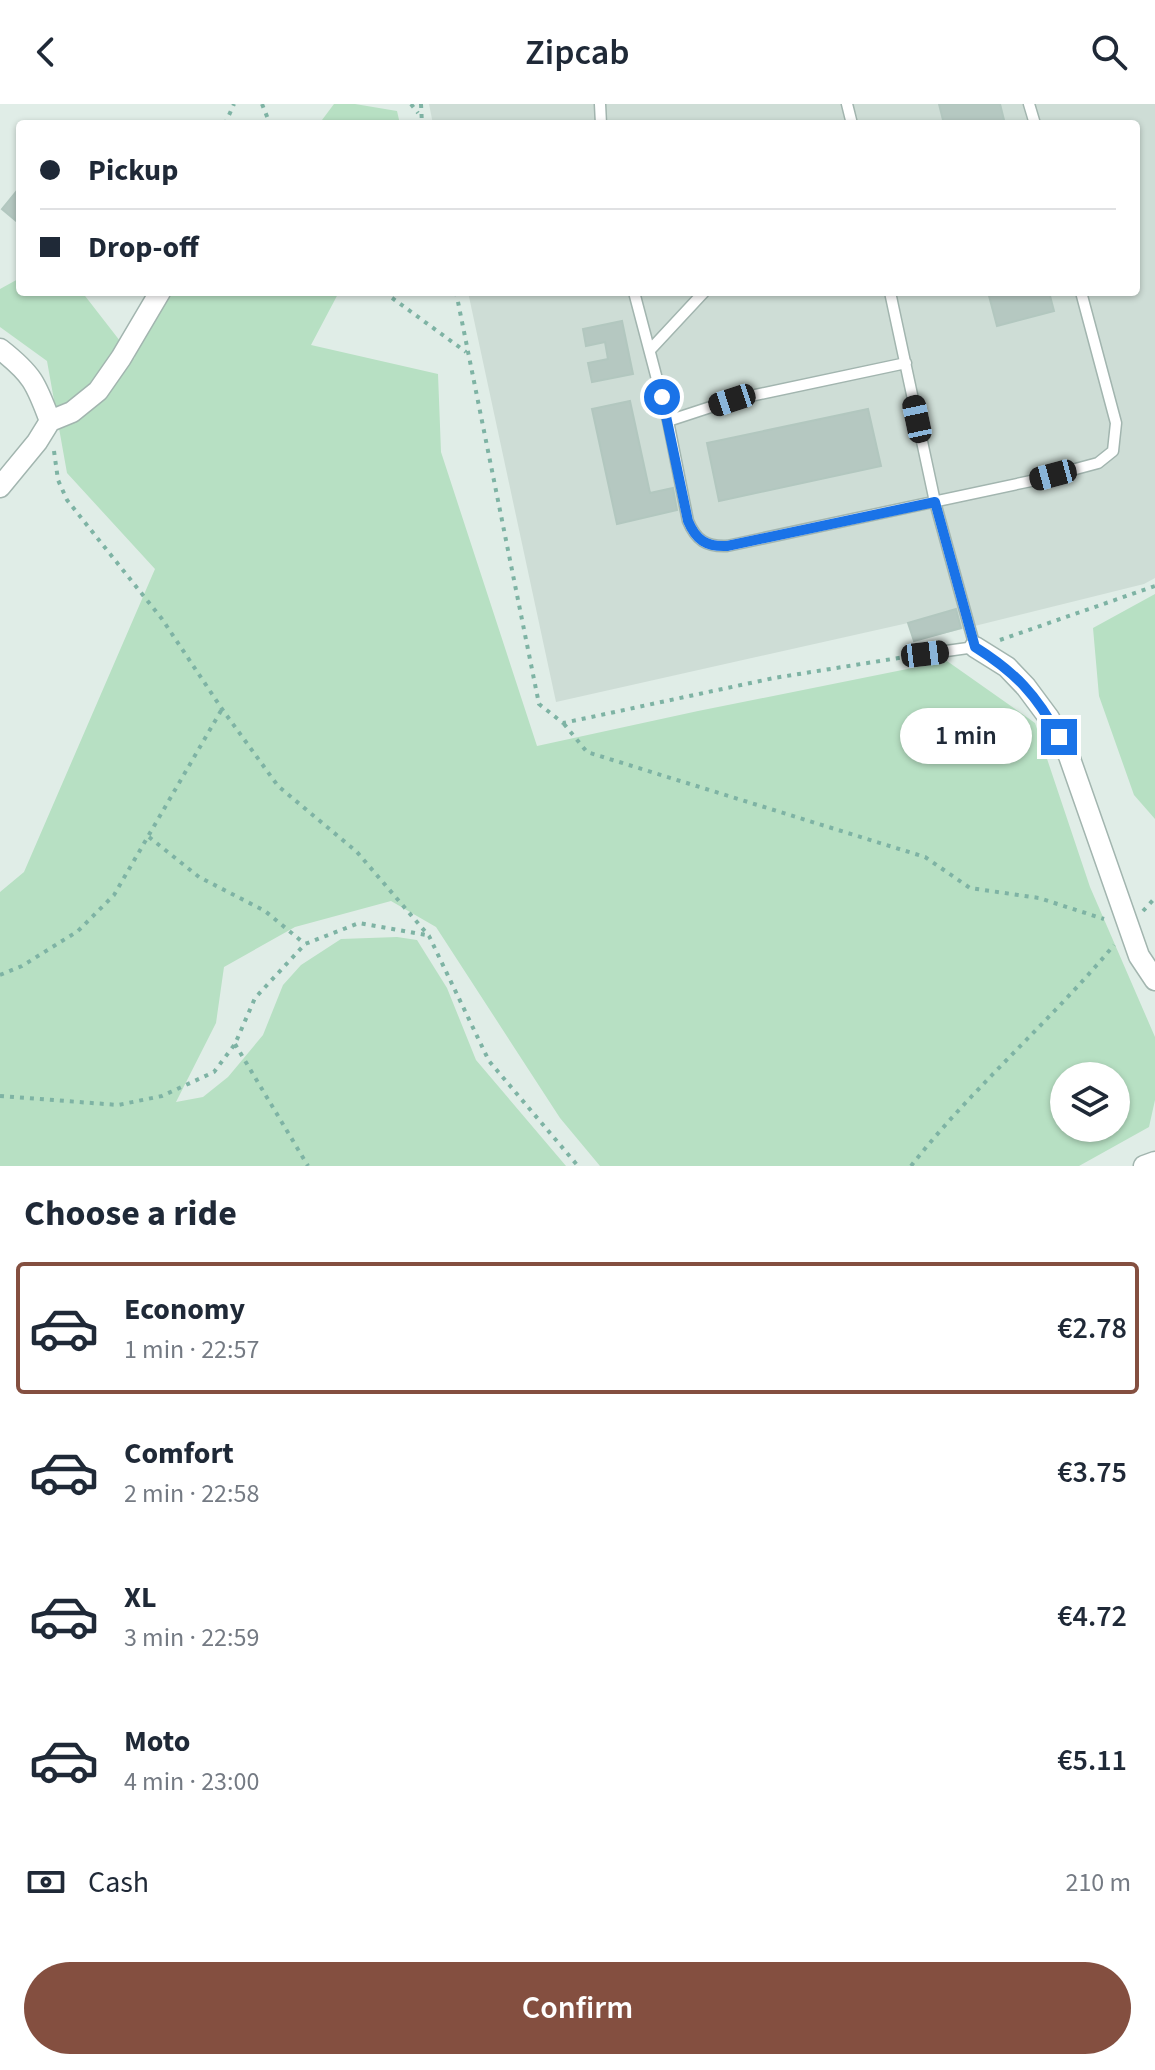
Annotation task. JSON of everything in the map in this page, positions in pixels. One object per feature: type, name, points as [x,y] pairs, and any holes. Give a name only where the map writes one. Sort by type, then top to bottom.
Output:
[{"type":"street","points":[[0,487],[50,421],[72,412],[98,391],[158,296]]},
{"type":"street","points":[[0,349],[28,371],[50,421]]},
{"type":"street","points":[[975,647],[1007,667],[1049,718],[1069,756],[1139,956],[1155,980]]},
{"type":"street","points":[[1144,1166],[1155,1162]]},
{"type":"lane","points":[[635,296],[668,421],[688,521],[702,542],[715,546],[935,502],[1098,463],[1113,451],[1116,423],[1082,296]]},
{"type":"lane","points":[[650,350],[700,296]]},
{"type":"lane","points":[[891,296],[935,502],[975,647],[925,654]]},
{"type":"lane","points":[[668,421],[732,400],[906,363]]},
{"type":"path","points":[[411,104],[420,114]]},
{"type":"path","points":[[421,104],[421,120]]},
{"type":"path","points":[[390,296],[468,352]]},
{"type":"path","points":[[457,296],[539,704],[563,723],[587,752],[925,857],[970,888],[1039,898],[1129,927]]},
{"type":"path","points":[[50,421],[58,480],[67,500],[162,619],[278,786],[357,852],[429,936],[489,1061],[578,1166]]},
{"type":"path","points":[[975,647],[1017,636],[1155,586]]},
{"type":"path","points":[[563,723],[774,678],[925,654]]},
{"type":"path","points":[[0,975],[22,966],[78,931],[114,895],[222,709]]},
{"type":"path","points":[[149,837],[199,877],[265,911],[305,944]]},
{"type":"path","points":[[911,1166],[941,1127],[1079,987],[1155,898]]},
{"type":"path","points":[[0,1096],[118,1105],[162,1096],[214,1072],[235,1044],[255,998],[305,944],[359,923],[429,936]]},
{"type":"path","points":[[235,1044],[308,1166]]},
{"type":"shaded area","points":[[429,104],[1155,104],[1155,578],[1144,584],[914,641],[908,623],[556,702],[469,296],[1140,296],[1140,120],[432,120]]},
{"type":"green space","points":[[334,104],[355,104],[397,111],[399,120],[322,120]]},
{"type":"green space","points":[[16,280],[16,296],[85,296],[134,359],[157,296],[337,296],[311,345],[438,374],[441,452],[537,746],[947,661],[1035,723],[1090,887],[1155,1037],[1155,1100],[1149,1127],[1130,1138],[1130,1062],[1050,1062],[1050,1142],[1122,1142],[1079,1166],[600,1166],[560,1118],[436,927],[391,901],[295,927],[224,967],[216,1023],[176,1102],[203,1097],[228,1077],[263,1035],[283,985],[301,965],[341,939],[397,937],[417,940],[447,988],[476,1060],[566,1166],[0,1166],[0,892],[24,872],[155,569],[67,473],[47,361],[0,327],[0,289]]},
{"type":"green space","points":[[1155,594],[1155,819],[1134,795],[1099,696],[1093,628]]},
{"type":"building","points":[[939,104],[1000,104],[1004,120],[943,120]]},
{"type":"building","points":[[16,192],[16,221],[2,209]]},
{"type":"building","points":[[989,296],[1050,296],[1054,311],[997,326]]},
{"type":"building","points":[[622,321],[633,374],[592,382],[588,363],[608,359],[605,342],[586,346],[583,329]]},
{"type":"building","points":[[630,401],[650,493],[673,488],[677,510],[617,524],[592,409]]},
{"type":"building","points":[[868,409],[881,466],[719,501],[707,443]]},
{"type":"building","points":[[956,609],[961,628],[914,641],[908,623]]},
{"type":"route","points":[[662,397],[688,521],[702,542],[727,546],[935,502],[975,647],[1007,667],[1026,687],[1059,737]]}]
